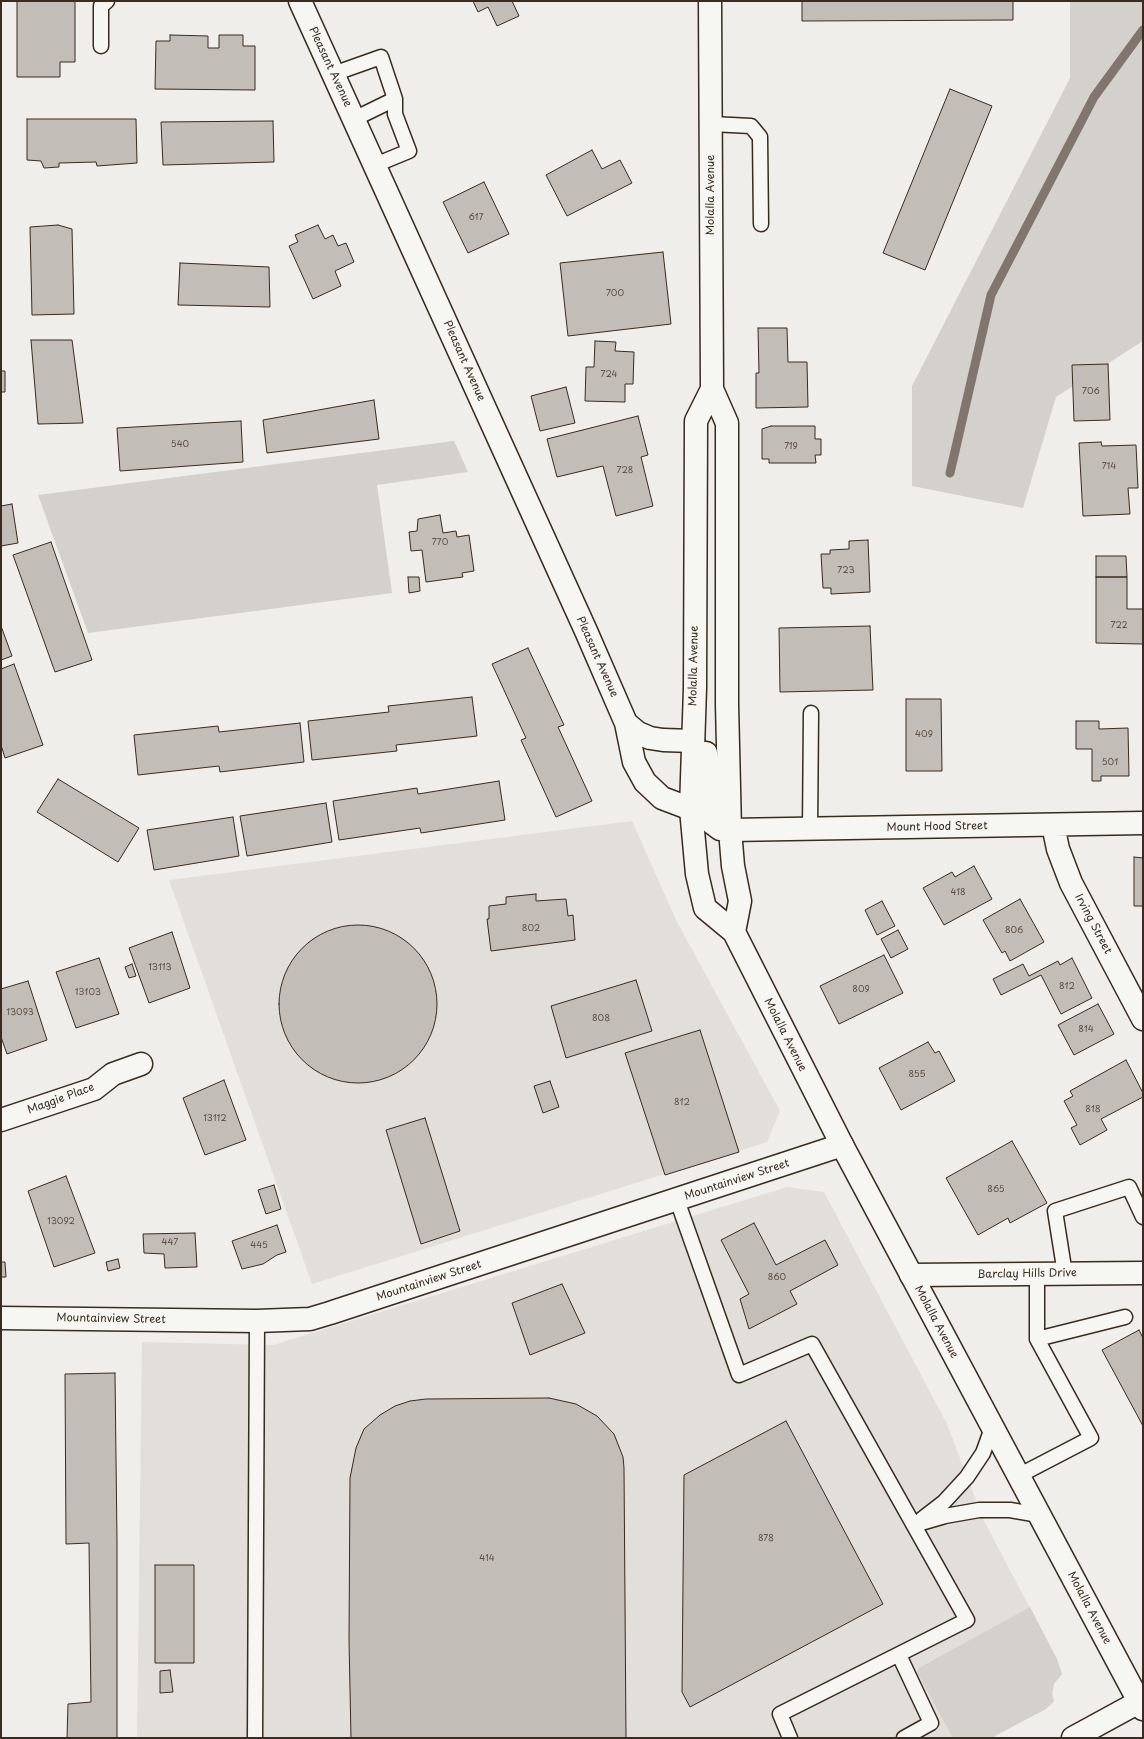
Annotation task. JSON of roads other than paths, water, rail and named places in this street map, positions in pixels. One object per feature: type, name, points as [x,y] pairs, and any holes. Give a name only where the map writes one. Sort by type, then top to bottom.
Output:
[{"type":"street","name":"Pleasant Avenue","points":[[300,1],[527,500],[626,723],[634,762],[645,782],[662,798],[691,809]]},
{"type":"street","name":"Molalla Avenue","points":[[710,1],[712,389],[727,423],[727,704],[730,830],[733,866],[740,901],[734,932]]},
{"type":"street","name":"Molalla Avenue","points":[[712,389],[696,421],[695,688],[691,809],[697,874],[705,908],[734,932],[842,1145],[992,1428],[1142,1704]]},
{"type":"street","points":[[695,688],[705,727],[709,812],[712,823],[720,829],[730,830]]},
{"type":"street","name":"Pleasant Avenue","points":[[626,723],[638,733],[650,738],[693,741]]},
{"type":"street","name":"Mount Hood Street","points":[[730,830],[1143,823]]},
{"type":"street","name":"Irving Street","points":[[1053,825],[1058,849],[1071,883],[1143,1019]]},
{"type":"street","name":"Maggie Place","points":[[1,1120],[94,1089],[113,1074],[141,1064]]},
{"type":"street","name":"Mountainview Street","points":[[1,1318],[310,1319],[842,1145]]},
{"type":"street","name":"Barclay Hills Drive","points":[[911,1275],[1143,1273]]},
{"type":"street","points":[[1073,1738],[1142,1704]]},
{"type":"lane","points":[[101,46],[101,6],[107,1]]},
{"type":"lane","points":[[333,74],[381,58],[395,99],[394,114],[409,151],[375,165]]},
{"type":"lane","points":[[354,119],[395,99]]},
{"type":"lane","points":[[711,124],[751,126],[760,137],[760,224]]},
{"type":"lane","points":[[810,829],[811,713]]},
{"type":"lane","points":[[1065,1274],[1055,1211],[1129,1187],[1143,1217]]},
{"type":"lane","points":[[677,1200],[739,1375],[812,1344],[967,1620],[780,1714],[790,1738]]},
{"type":"lane","points":[[1018,1476],[1091,1438],[1037,1339],[1037,1274]]},
{"type":"lane","points":[[1037,1339],[1125,1317]]},
{"type":"lane","points":[[255,1738],[257,1320]]},
{"type":"lane","points":[[914,1525],[944,1502],[967,1477],[983,1453],[992,1428]]},
{"type":"lane","points":[[914,1525],[945,1516],[979,1510],[1010,1510],[1039,1515]]},
{"type":"lane","points":[[899,1654],[931,1723],[904,1738]]},
{"type":"waterway","points":[[950,473],[991,295],[1094,97],[1143,30]]}]
